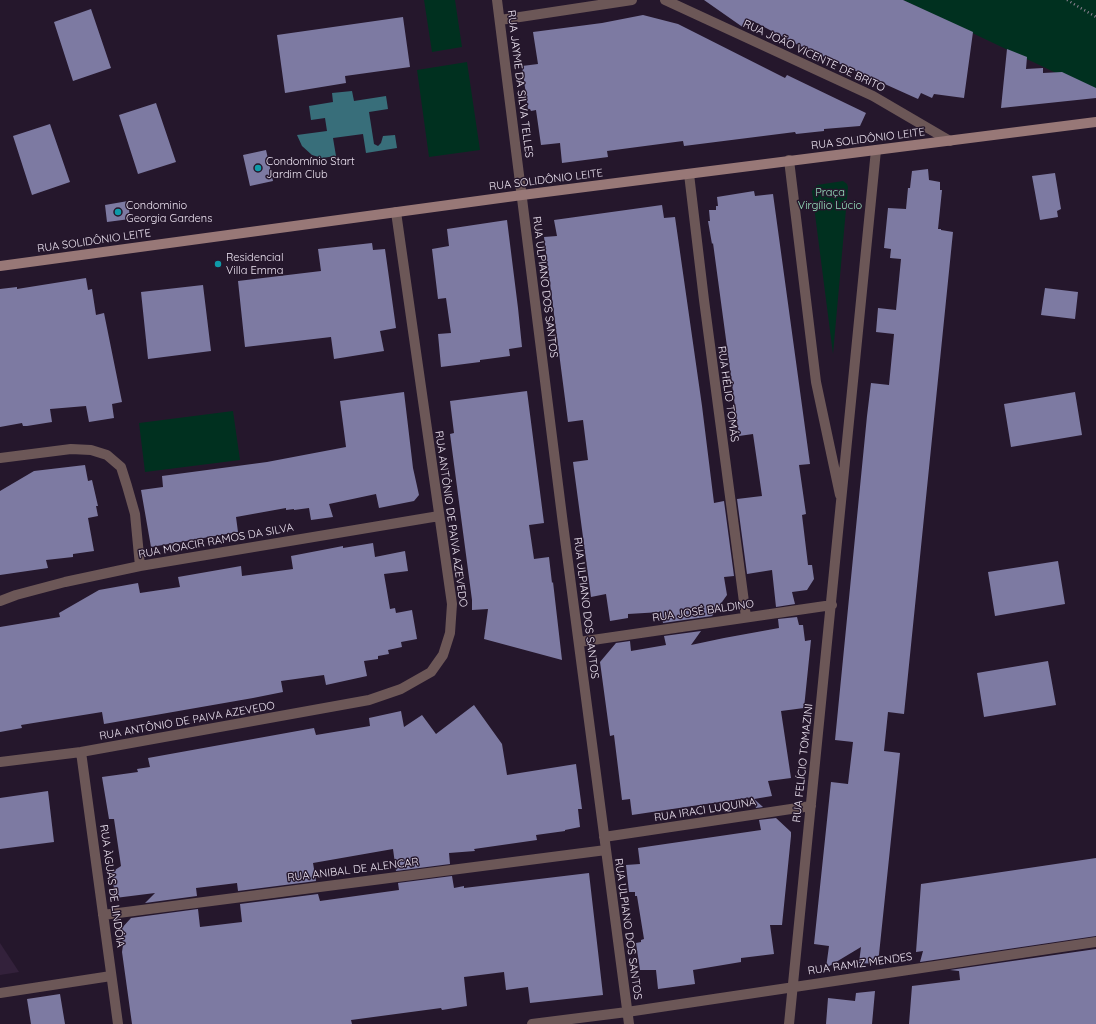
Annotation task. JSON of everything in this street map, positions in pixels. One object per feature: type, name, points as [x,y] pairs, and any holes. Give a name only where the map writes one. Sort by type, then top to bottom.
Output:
[{"type":"main road","name":"RUA SOLIDÔNIO LEITE","points":[[0,266],[522,195],[1096,122]]},
{"type":"street","name":"RUA JAYME DA SILVA TELLES","points":[[497,0],[522,195]]},
{"type":"street","points":[[500,20],[632,0]]},
{"type":"street","name":"RUA JOÃO VICENTE DE BRITO","points":[[665,0],[874,96],[950,141]]},
{"type":"street","points":[[842,505],[876,150]]},
{"type":"street","points":[[789,160],[816,382],[842,505]]},
{"type":"street","name":"RUA HÉLIO TOMÁS","points":[[689,174],[746,617]]},
{"type":"street","name":"RUA ULPIANO DOS SANTOS","points":[[522,195],[629,1024]]},
{"type":"street","name":"RUA ANTÔNIO DE PAIVA AZEVEDO","points":[[0,762],[81,752],[369,700],[401,689],[431,672],[443,655],[450,633],[452,604],[396,212]]},
{"type":"street","points":[[0,458],[71,449],[91,450],[107,455],[121,467],[128,486],[135,514],[140,566]]},
{"type":"street","name":"RUA FELÍCIO TOMAZINI","points":[[789,1024],[842,505]]},
{"type":"street","name":"RUA MOACIR RAMOS DA SILVA","points":[[0,601],[16,595],[58,584],[140,566],[439,516]]},
{"type":"street","name":"RUA JOSÉ BALDINO","points":[[579,642],[832,605]]},
{"type":"street","name":"RUA ÀGUAS DE LINDÓIA","points":[[81,752],[118,1024]]},
{"type":"street","name":"RUA IRACI LUQUINA","points":[[604,837],[811,806]]},
{"type":"street","name":"RUA ANIBAL DE ALENCAR","points":[[103,915],[606,850]]},
{"type":"street","name":"RUA RAMIZ MENDES","points":[[532,1024],[627,1012],[793,986],[1096,942]]},
{"type":"street","points":[[0,993],[111,976]]},
{"type":"path","points":[[1067,0],[1096,17]]},
{"type":"shaded area","points":[[352,91],[354,101],[386,96],[388,109],[369,112],[374,144],[378,146],[381,143],[383,136],[395,135],[397,148],[366,153],[363,134],[333,138],[336,156],[322,158],[312,155],[302,146],[297,135],[327,131],[325,118],[311,120],[309,106],[333,102],[332,93]]},
{"type":"shaded area","points":[[0,943],[19,972],[0,975]]},
{"type":"green space","points":[[424,0],[455,0],[462,47],[432,52]]},
{"type":"green space","points":[[903,0],[1096,0],[1096,92]]},
{"type":"green space","points":[[467,62],[480,150],[429,157],[417,70]]},
{"type":"green space","name":"Praça Virgílio Lúcio","points":[[843,181],[848,187],[833,354],[812,191],[817,185]]},
{"type":"green space","points":[[233,411],[240,460],[145,472],[139,423]]},
{"type":"building","points":[[704,0],[903,0],[973,32],[964,98],[934,94],[932,98],[921,93],[918,99],[798,45],[751,20],[749,23],[747,22],[744,28]]},
{"type":"building","points":[[91,9],[111,68],[73,81],[54,22]]},
{"type":"building","points":[[643,15],[678,24],[785,78],[787,75],[866,113],[860,126],[824,129],[824,131],[796,134],[795,132],[684,146],[683,141],[607,151],[608,157],[562,163],[560,143],[541,145],[536,110],[531,111],[528,109],[522,66],[538,64],[533,32],[602,23]]},
{"type":"building","points":[[403,17],[410,67],[345,76],[346,83],[285,93],[277,35]]},
{"type":"building","points":[[1007,49],[1027,57],[1026,69],[1043,68],[1043,73],[1062,72],[1096,88],[1096,98],[1001,108]]},
{"type":"building","points":[[156,103],[176,162],[138,174],[119,115]]},
{"type":"building","points":[[50,124],[70,182],[32,195],[13,136]]},
{"type":"building","name":"Condomínio Start Jardim Club","points":[[266,150],[273,181],[250,186],[243,155]]},
{"type":"building","points":[[928,169],[929,180],[940,182],[940,190],[942,190],[938,229],[953,232],[904,714],[888,712],[884,751],[900,753],[878,964],[859,963],[861,947],[826,968],[829,946],[814,944],[831,782],[848,784],[853,742],[835,740],[867,416],[871,383],[889,385],[894,334],[876,332],[878,308],[896,310],[901,259],[890,258],[891,249],[884,248],[888,208],[906,209],[908,188],[910,188],[912,171]]},
{"type":"building","points":[[1055,173],[1061,209],[1057,211],[1058,217],[1040,220],[1032,176]]},
{"type":"building","points":[[754,191],[755,196],[773,194],[810,464],[799,465],[806,514],[802,515],[808,565],[812,565],[814,579],[807,590],[792,592],[795,604],[776,607],[772,570],[747,574],[737,499],[762,496],[753,434],[739,436],[713,243],[712,244],[708,221],[710,221],[709,210],[716,210],[716,206],[718,206],[717,197]]},
{"type":"building","name":"Condominio Georgia Gardens","points":[[128,201],[130,219],[107,222],[105,205]]},
{"type":"building","points":[[662,205],[664,218],[675,217],[702,406],[714,503],[724,501],[734,576],[724,577],[727,595],[712,616],[663,623],[661,612],[628,614],[628,618],[610,621],[606,594],[591,597],[573,462],[588,460],[583,420],[568,422],[544,237],[557,236],[554,220]]},
{"type":"building","points":[[507,220],[522,347],[509,349],[510,356],[480,360],[480,362],[441,367],[438,334],[451,333],[446,298],[438,299],[432,249],[449,246],[447,229]]},
{"type":"building","points":[[372,243],[373,250],[385,249],[396,328],[380,331],[384,351],[334,359],[331,337],[245,347],[238,281],[321,271],[318,249]]},
{"type":"building","points":[[86,278],[88,290],[92,289],[96,315],[104,313],[122,402],[112,404],[114,418],[89,422],[86,406],[50,409],[52,422],[27,426],[23,426],[22,423],[0,427],[0,289],[17,287],[17,289]]},
{"type":"building","points":[[203,285],[211,351],[148,359],[141,292]]},
{"type":"building","points":[[1045,288],[1078,292],[1075,319],[1041,315]]},
{"type":"building","points":[[527,391],[544,523],[529,525],[534,559],[549,557],[562,660],[484,639],[488,609],[472,610],[472,600],[450,434],[454,433],[450,401]]},
{"type":"building","points":[[404,392],[413,468],[419,495],[414,501],[379,508],[376,494],[329,504],[333,517],[311,520],[309,508],[286,510],[286,508],[236,517],[238,532],[151,547],[141,490],[163,487],[162,476],[267,462],[346,447],[340,401]]},
{"type":"building","points":[[1075,392],[1082,435],[1011,447],[1004,404]]},
{"type":"building","points":[[85,465],[88,481],[92,480],[98,506],[96,506],[98,516],[88,518],[94,551],[73,554],[73,557],[46,560],[48,568],[0,575],[0,491],[34,471]]},
{"type":"building","points":[[373,543],[375,557],[405,551],[408,571],[384,574],[390,609],[395,608],[396,613],[412,610],[417,639],[401,642],[402,647],[388,650],[389,654],[378,656],[378,659],[364,661],[367,676],[326,685],[324,675],[281,681],[283,692],[253,698],[104,724],[102,712],[21,725],[22,728],[0,732],[0,627],[60,617],[59,613],[99,590],[138,583],[140,593],[180,587],[178,577],[241,566],[242,576],[293,569],[291,556],[343,546],[343,548]]},
{"type":"building","points":[[1058,561],[1065,604],[995,616],[988,572]]},
{"type":"building","points":[[797,617],[799,625],[803,625],[805,641],[811,640],[804,708],[781,711],[791,778],[768,781],[772,796],[754,799],[763,807],[756,808],[753,797],[632,815],[630,799],[622,800],[614,735],[610,736],[600,662],[616,643],[630,641],[631,651],[666,645],[664,636],[701,631],[691,645],[779,628],[778,619]]},
{"type":"building","points":[[1048,661],[1056,705],[984,717],[977,673]]},
{"type":"building","points":[[474,705],[502,744],[507,775],[576,764],[582,809],[578,809],[580,827],[565,831],[536,835],[537,840],[474,849],[475,851],[449,853],[450,864],[396,871],[393,849],[313,863],[316,881],[238,891],[237,883],[196,888],[197,896],[145,903],[155,893],[115,898],[112,872],[121,866],[114,819],[109,819],[102,777],[138,772],[137,769],[150,767],[148,758],[314,728],[316,735],[370,726],[369,718],[401,711],[404,727],[422,715],[436,734]]},
{"type":"building","points":[[48,791],[54,842],[0,849],[0,798]]},
{"type":"building","points":[[776,818],[791,832],[791,836],[782,925],[770,925],[774,954],[741,958],[741,962],[693,970],[695,984],[658,989],[656,970],[640,970],[636,943],[641,942],[641,940],[644,939],[637,896],[635,896],[635,892],[629,892],[626,865],[640,864],[638,848],[761,830],[759,820]]},
{"type":"building","points":[[1096,858],[1096,936],[920,962],[923,951],[916,952],[921,884]]},
{"type":"building","points":[[589,873],[603,995],[530,1003],[528,987],[506,990],[504,972],[464,977],[467,1006],[351,1020],[352,1024],[132,1024],[122,952],[123,945],[121,929],[131,918],[198,909],[200,927],[242,922],[240,904],[318,894],[320,901],[399,890],[398,883],[452,876],[454,888],[464,886],[464,888]]},
{"type":"building","points":[[1096,949],[1096,1024],[909,1024],[912,986],[960,980],[959,971],[950,970]]},
{"type":"building","points":[[875,991],[872,1024],[826,1024],[828,998],[855,1001],[856,993]]},
{"type":"building","points":[[60,994],[65,1024],[31,1024],[27,999]]},
{"type":"place","name":"Condomínio Start Jardim Club","points":[[258,168]]},
{"type":"place","name":"Condominio Georgia Gardens","points":[[118,212]]},
{"type":"place","name":"Residencial Villa Emma","points":[[218,264]]}]
